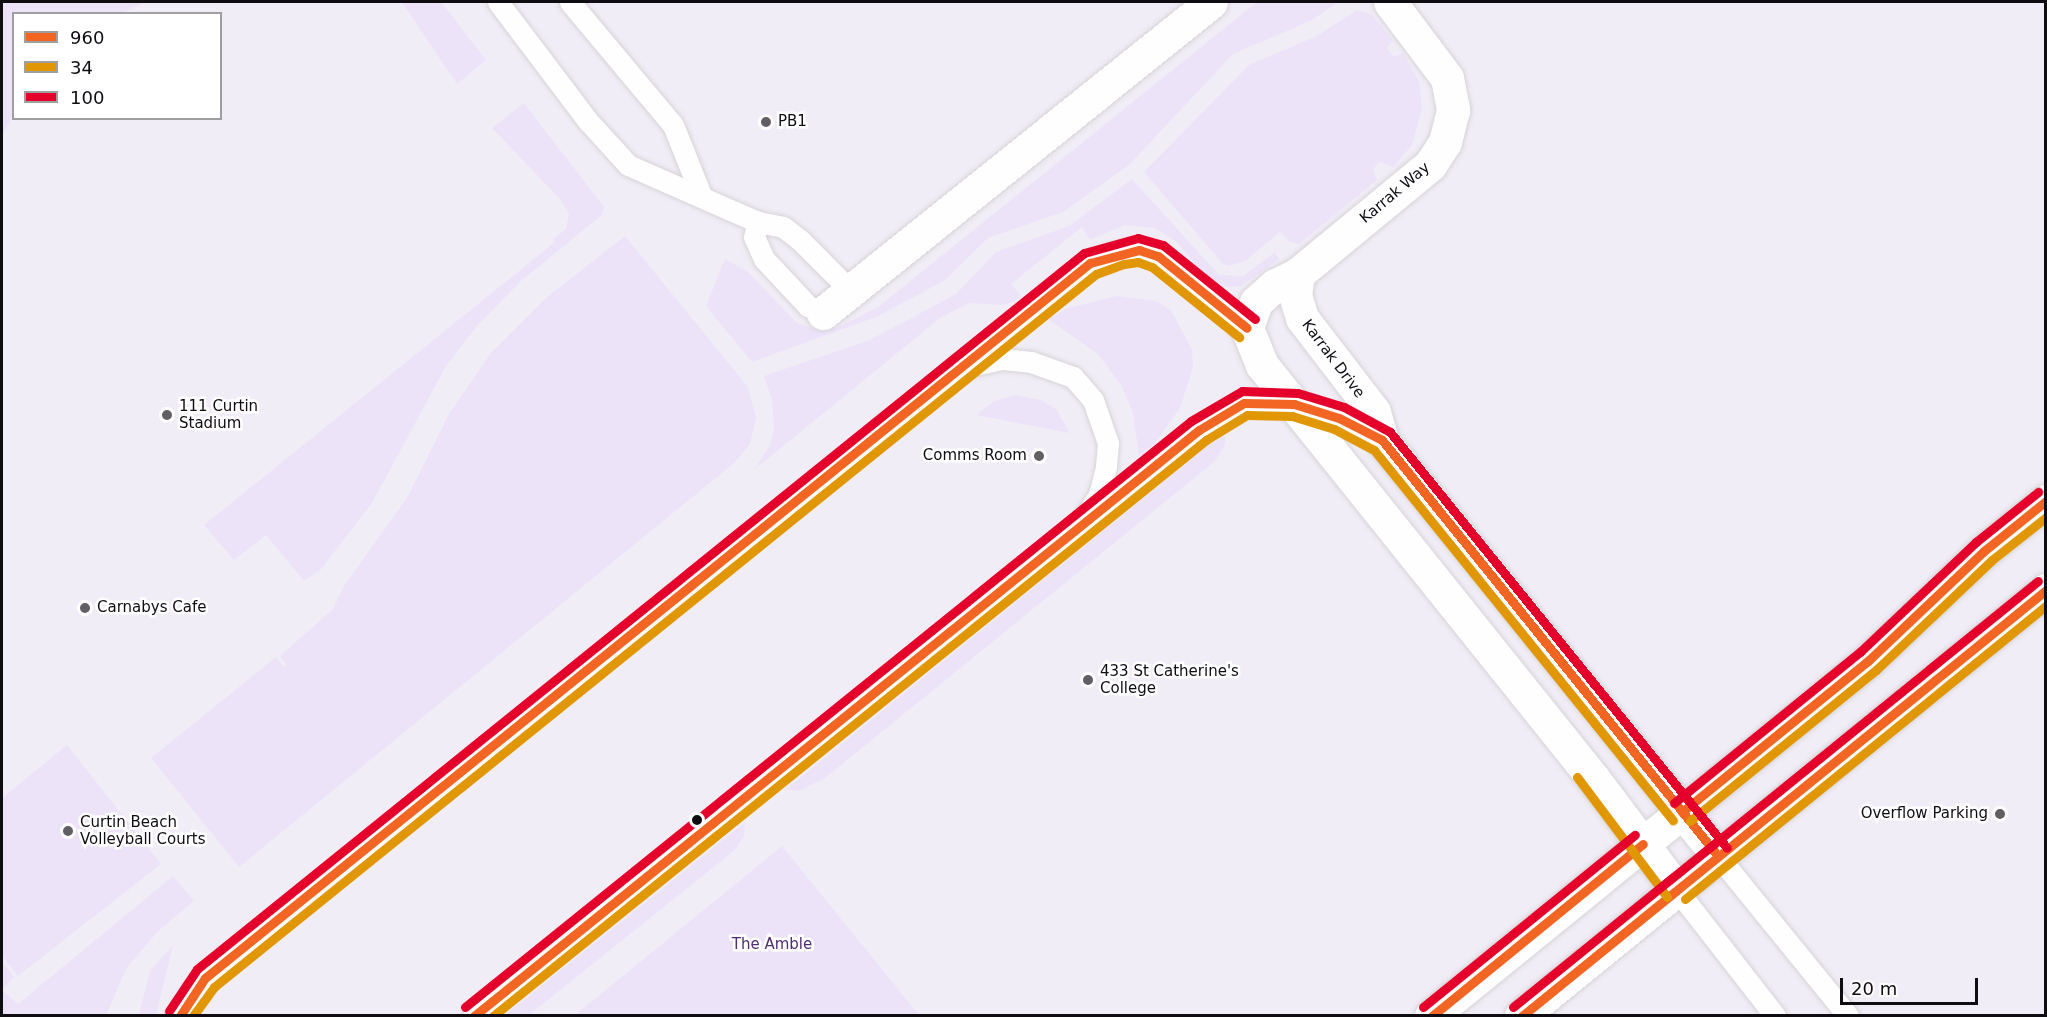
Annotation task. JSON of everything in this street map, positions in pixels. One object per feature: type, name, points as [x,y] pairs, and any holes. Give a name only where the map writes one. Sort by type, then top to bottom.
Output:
[{"type":"street","points":[[824,314],[1210,2]]},
{"type":"street","name":"Karrak Way","points":[[1298,274],[1430,165],[1450,129],[1453,110],[1447,78],[1390,2]]},
{"type":"street","points":[[1298,274],[1275,285],[1257,302],[1247,328],[1262,365],[1677,890]]},
{"type":"street","name":"Karrak Drive","points":[[1298,274],[1295,295],[1302,318],[1374,412],[1382,440],[1718,856]]},
{"type":"street","points":[[1431,1016],[1868,661],[1984,551],[2046,501]]},
{"type":"street","points":[[1521,1016],[2046,590]]},
{"type":"lane","points":[[498,2],[588,121],[628,165],[701,195],[758,222],[783,227],[799,239],[851,291]]},
{"type":"lane","points":[[570,2],[673,125],[701,195]]},
{"type":"lane","points":[[758,222],[754,237],[758,250],[808,306],[824,314]]},
{"type":"lane","points":[[180,1016],[188,999],[206,978],[1090,263],[1121,252],[1139,250],[1158,256],[1247,328]]},
{"type":"lane","points":[[957,369],[1003,359],[1031,362],[1073,377],[1093,400],[1108,443],[1107,467],[1099,495],[1078,528]]},
{"type":"lane","points":[[473,1016],[1199,430],[1244,404],[1294,404],[1339,418],[1382,440]]},
{"type":"lane","points":[[1718,856],[1848,1016]]},
{"type":"lane","points":[[1677,890],[1775,1016]]},
{"type":"shaded area","points":[[2,2],[2045,2],[2045,1015],[2,1015]]},
{"type":"green space","points":[[2,2],[145,2],[125,12],[12,12],[12,119],[2,135]]},
{"type":"green space","points":[[402,2],[441,2],[486,60],[457,84]]},
{"type":"green space","points":[[1257,2],[1339,2],[1310,21],[1233,54],[1130,164],[1063,212],[988,238],[944,281],[876,317],[752,362],[706,306],[725,259],[748,272],[797,323],[819,330],[836,328],[878,307]]},
{"type":"green space","points":[[1357,10],[1372,15],[1393,40],[1387,48],[1394,57],[1403,53],[1419,81],[1422,108],[1412,145],[1393,167],[1380,162],[1373,169],[1377,180],[1299,244],[1290,242],[1280,232],[1245,261],[1229,266],[1223,264],[1144,172],[1249,65],[1317,36]]},
{"type":"green space","points":[[524,103],[604,207],[603,214],[521,281],[477,326],[446,366],[372,503],[321,569],[304,581],[266,535],[234,560],[204,525],[555,242],[553,239],[566,229],[569,214],[561,200],[492,128]]},
{"type":"green space","points":[[1132,179],[1219,275],[1243,276],[1275,252],[1279,259],[1240,287],[1228,287],[1208,279],[1176,241],[1154,228],[1124,225],[1090,240],[1082,227],[1011,284],[1021,296],[1014,302],[1001,305],[969,303],[940,318],[754,470],[770,445],[774,430],[772,400],[764,376],[867,341],[908,320],[956,294],[996,252],[1069,226]]},
{"type":"green space","points":[[625,236],[748,387],[756,418],[750,444],[733,464],[239,867],[151,758],[276,657],[284,667],[287,665],[280,656],[333,609],[344,586],[407,498],[449,414],[491,353],[547,297]]},
{"type":"green space","points":[[1117,296],[1157,301],[1171,310],[1192,350],[1193,367],[1180,408],[1154,444],[1139,456],[1133,412],[1121,385],[1098,354],[1048,319],[1068,308]]},
{"type":"green space","points":[[1014,395],[1041,400],[1056,409],[1070,433],[976,415],[993,402]]},
{"type":"green space","points":[[1225,436],[1225,445],[1214,462],[825,778],[799,791],[785,790],[1211,443]]},
{"type":"green space","name":"Curtin Beach Volleyball Courts","points":[[67,745],[161,864],[18,976],[2,956],[2,798]]},
{"type":"green space","points":[[745,822],[744,836],[735,850],[529,1015],[505,1015]]},
{"type":"green space","name":"The Amble","points":[[782,846],[919,1015],[575,1015]]},
{"type":"green space","points":[[173,876],[194,901],[158,931],[126,969],[106,1015],[2,1015],[2,990],[18,1004]]},
{"type":"green space","points":[[173,945],[156,1015],[139,1015],[150,971]]},
{"type":"green space","points":[[2,961],[14,977],[2,990]]},
{"type":"transit line","name":"100","points":[[169,1011],[197,969],[1084,253],[1138,238],[1163,245],[1255,319]]},
{"type":"transit line","name":"960","points":[[180,1016],[205,978],[1090,263],[1139,250],[1158,256],[1247,328]]},
{"type":"transit line","name":"34","points":[[193,1016],[214,987],[1096,274],[1124,264],[1138,262],[1152,267],[1239,337]]},
{"type":"transit line","name":"100","points":[[465,1007],[1191,421],[1242,391],[1298,393],[1344,407],[1390,432],[1727,848]]},
{"type":"transit line","name":"960","points":[[474,1016],[1199,430],[1244,403],[1294,404],[1339,418],[1382,440],[1718,856]]},
{"type":"transit line","name":"34","points":[[493,1016],[1206,440],[1247,415],[1292,416],[1334,429],[1374,450],[1673,820]]},
{"type":"transit line","name":"100","points":[[1674,803],[1860,652],[1976,542],[2038,492]]},
{"type":"transit line","name":"960","points":[[1682,812],[1868,661],[1984,551],[2046,501]]},
{"type":"transit line","name":"34","points":[[1690,821],[1876,670],[1992,560],[2046,517]]},
{"type":"transit line","name":"100","points":[[1513,1007],[2038,581]]},
{"type":"transit line","name":"960","points":[[1522,1016],[2046,590]]},
{"type":"transit line","name":"34","points":[[1685,899],[2046,606]]},
{"type":"transit line","name":"34","points":[[1577,777],[1667,897]]},
{"type":"transit line","name":"100","points":[[1423,1007],[1635,835]]},
{"type":"transit line","name":"960","points":[[1432,1016],[1643,844]]},
{"type":"place","name":"PB1","points":[[766,122]]},
{"type":"place","name":"111 Curtin Stadium","points":[[167,415]]},
{"type":"place","name":"Comms Room","points":[[1039,456]]},
{"type":"place","name":"Carnabys Cafe","points":[[85,608]]},
{"type":"place","name":"433 St Catherine's College","points":[[1088,680]]},
{"type":"place","name":"Overflow Parking","points":[[2000,814]]},
{"type":"place","name":"Curtin Beach Volleyball Courts","points":[[68,831]]}]
